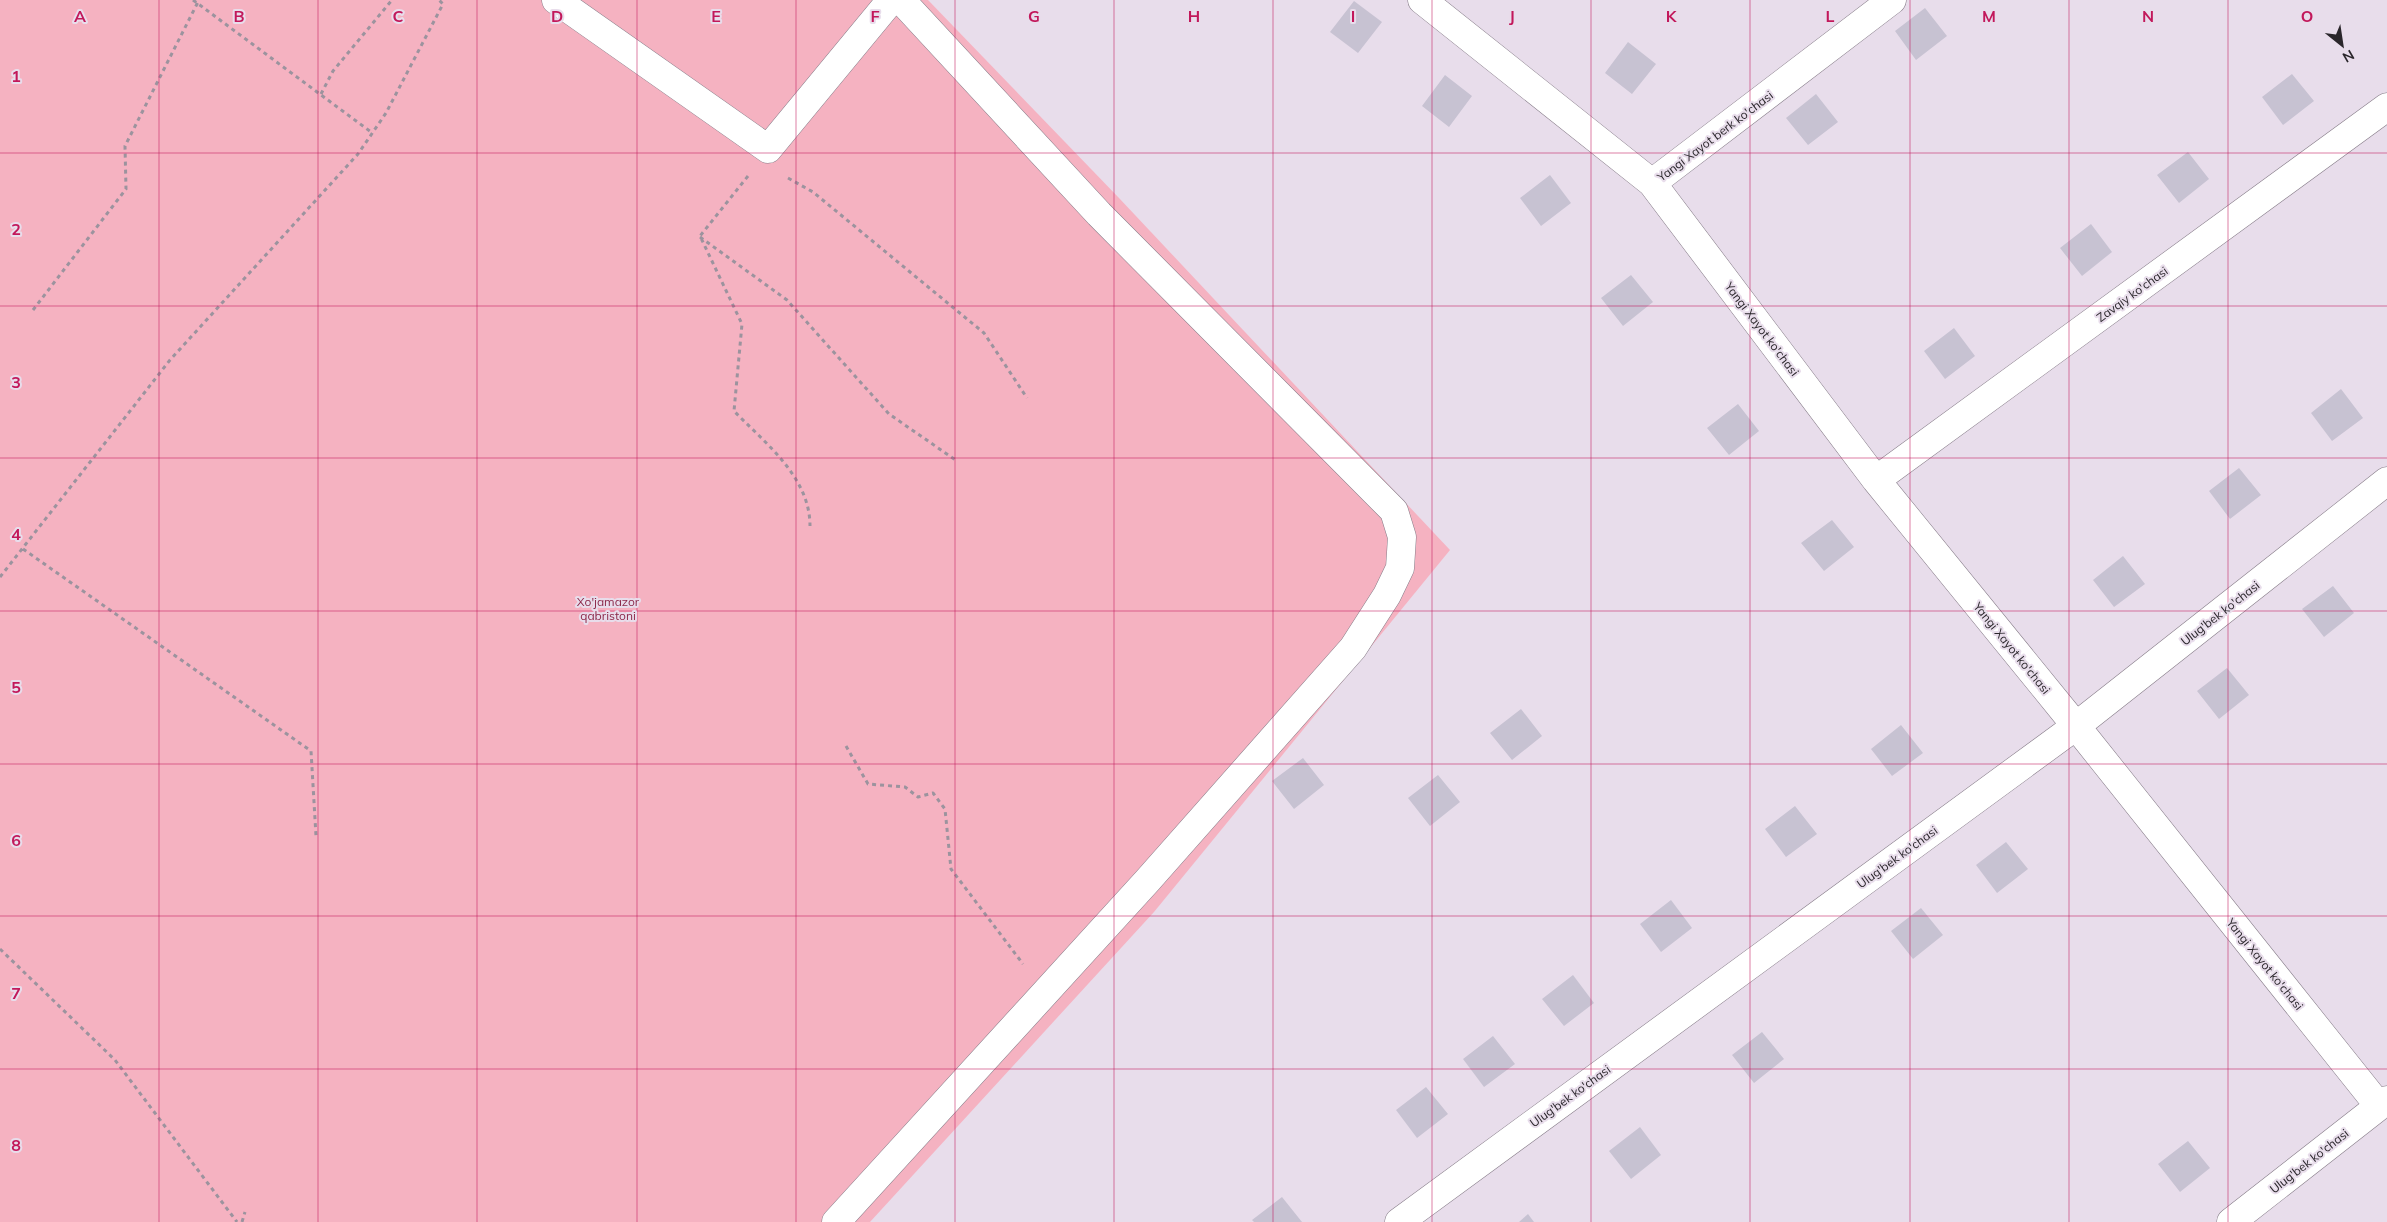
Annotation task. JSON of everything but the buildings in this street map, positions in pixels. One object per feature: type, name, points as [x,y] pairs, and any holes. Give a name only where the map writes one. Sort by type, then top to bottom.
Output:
[{"type":"street","points":[[556,0],[764,156],[891,0]]},
{"type":"street","points":[[836,1222],[1045,993],[1353,648],[1380,609],[1400,568],[1402,537],[1394,511],[1099,214],[901,0]]},
{"type":"street","name":"Yangi Xayot berk ko'chasi","points":[[1422,0],[1652,184],[1892,0]]},
{"type":"street","name":"Zavqiy ko'chasi","points":[[1876,480],[2387,107]]},
{"type":"street","name":"Yangi Xayot ko'chasi","points":[[1652,184],[1876,480],[2383,1103]]},
{"type":"street","name":"Ulug'bek ko'chasi","points":[[1399,1222],[2076,726],[2387,482]]},
{"type":"street","name":"Ulug'bek ko'chasi","points":[[2230,1222],[2383,1103]]},
{"type":"path","points":[[193,0],[198,1],[371,132]]},
{"type":"path","points":[[321,94],[333,71],[392,0]]},
{"type":"path","points":[[0,577],[170,360],[358,154],[371,132],[386,113],[443,4],[439,0]]},
{"type":"path","points":[[33,310],[126,189],[125,146],[198,1]]},
{"type":"path","points":[[700,236],[764,156],[813,192],[984,333],[1027,398]]},
{"type":"path","points":[[700,236],[787,300],[889,414],[957,461]]},
{"type":"path","points":[[700,236],[742,324],[734,411],[795,475],[810,514],[810,526]]},
{"type":"path","points":[[23,549],[311,751],[316,836]]},
{"type":"path","points":[[846,746],[868,784],[905,787],[918,797],[933,793],[945,809],[951,869],[1045,993]]},
{"type":"path","points":[[0,949],[115,1060],[237,1222]]},
{"type":"path","points":[[242,1222],[245,1212]]},
{"type":"green space","name":"Xo'jamazor qabristoni","points":[[0,0],[928,0],[1119,198],[1450,550],[1154,912],[870,1222],[0,1222]]}]
